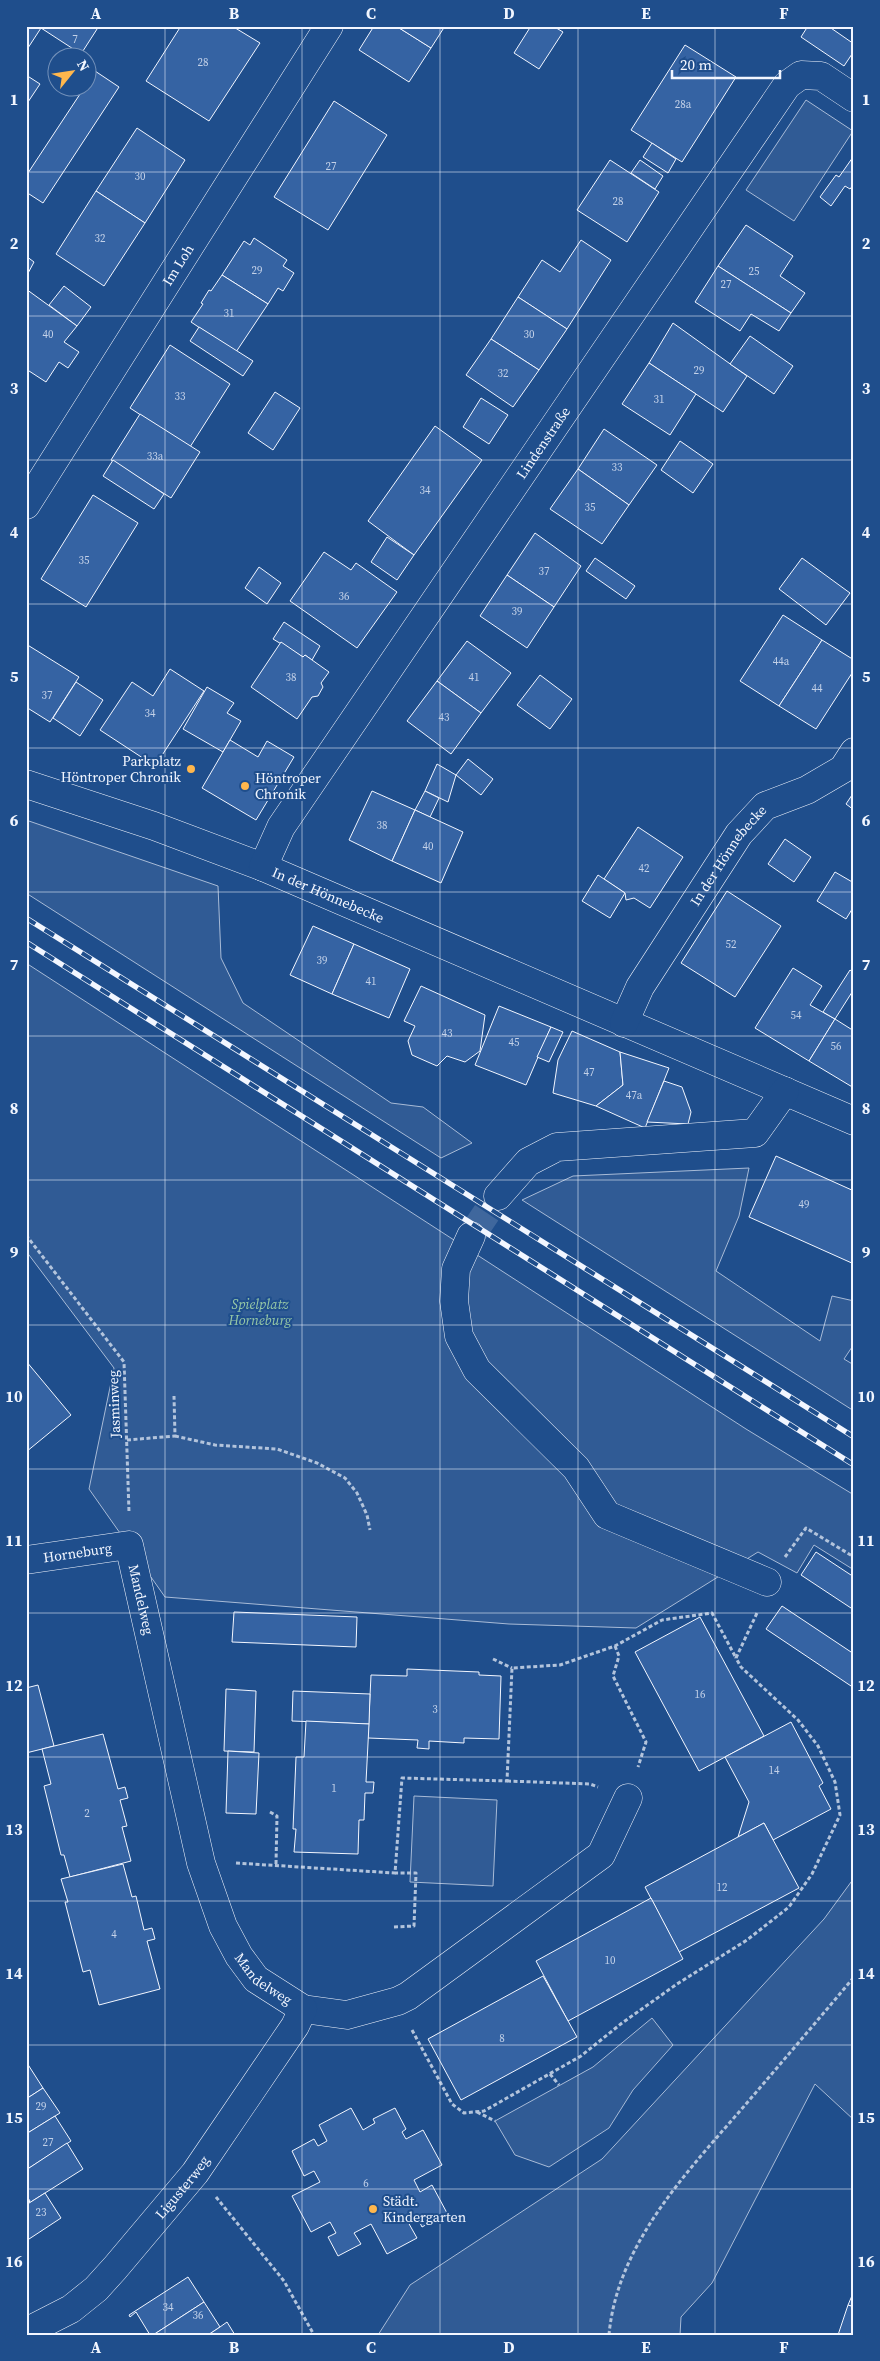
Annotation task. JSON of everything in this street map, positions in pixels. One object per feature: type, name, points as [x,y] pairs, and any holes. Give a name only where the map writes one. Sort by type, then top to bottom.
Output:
[{"type":"street","name":"Im Loh","points":[[26,505],[329,26]]},
{"type":"street","name":"Lindenstraße","points":[[263,867],[281,827],[787,85],[802,75],[821,76],[854,98]]},
{"type":"street","name":"In der Hönnebecke","points":[[624,1023],[640,987],[739,834],[765,806],[807,790],[843,769],[854,752]]},
{"type":"street","name":"In der Hönnebecke","points":[[26,784],[154,826],[263,867],[854,1120]]},
{"type":"street","points":[[498,1196],[528,1162],[557,1147],[755,1133],[785,1091]]},
{"type":"street","points":[[471,1236],[456,1269],[454,1301],[459,1336],[477,1370],[576,1468],[607,1514],[767,1582]]},
{"type":"street","name":"Horneburg","points":[[26,1560],[129,1545]]},
{"type":"street","name":"Mandelweg","points":[[129,1545],[201,1862],[223,1926],[239,1956],[256,1980],[303,2009],[347,2015],[398,2002],[451,1967],[601,1855],[628,1798]]},
{"type":"street","name":"Ligusterweg","points":[[26,2332],[71,2309],[96,2289],[168,2207],[196,2172],[294,2026],[303,2009]]},
{"type":"path","name":"Jasminweg","points":[[26,1234],[124,1362],[129,1545]]},
{"type":"path","points":[[174,1396],[175,1436]]},
{"type":"path","points":[[127,1440],[175,1436],[215,1445],[277,1448],[317,1463],[345,1478],[357,1492],[367,1515],[370,1530]]},
{"type":"path","points":[[767,1582],[806,1528],[854,1557]]},
{"type":"path","points":[[398,2002],[432,2071],[452,2104],[464,2113],[484,2111],[581,2056],[622,2023],[677,1984],[747,1940],[789,1907],[812,1874],[840,1815],[835,1782],[818,1746],[798,1720],[742,1667],[712,1613],[662,1620],[615,1646],[560,1665],[512,1668],[493,1660]]},
{"type":"path","points":[[736,1658],[753,1626]]},
{"type":"path","points":[[395,1873],[402,1778],[590,1784],[628,1798],[646,1742],[613,1676],[619,1656],[615,1646]]},
{"type":"path","points":[[507,1781],[512,1668]]},
{"type":"path","points":[[270,1812],[277,1816],[276,1864]]},
{"type":"path","points":[[201,1862],[276,1864],[416,1874],[414,1926],[394,1927]]},
{"type":"path","points":[[610,2335],[617,2295],[640,2239],[688,2171],[854,1977]]},
{"type":"path","points":[[550,2074],[558,2085]]},
{"type":"path","points":[[477,2112],[495,2120]]},
{"type":"path","points":[[196,2172],[284,2281],[314,2335]]},
{"type":"green space","points":[[806,100],[853,131],[794,221],[746,190]]},
{"type":"green space","points":[[26,820],[218,886],[221,958],[243,1003],[391,1103],[423,1107],[472,1143],[441,1158],[26,893]]},
{"type":"green space","name":"Spielplatz Horneburg","points":[[26,963],[746,1429],[854,1495],[854,1570],[814,1545],[797,1573],[758,1552],[636,1628],[509,1624],[165,1597],[89,1489],[114,1368],[26,1251]]},
{"type":"green space","points":[[749,1168],[739,1216],[716,1271],[820,1341],[832,1296],[854,1301],[854,1344],[844,1359],[854,1365],[854,1411],[522,1200],[573,1176]]},
{"type":"green space","points":[[414,1796],[497,1800],[493,1886],[410,1882]]},
{"type":"green space","points":[[854,1878],[854,2120],[815,2084],[712,2283],[681,2317],[680,2335],[378,2335],[410,2285],[602,2159],[824,1919]]},
{"type":"green space","points":[[652,2018],[673,2045],[633,2090],[609,2128],[549,2167],[515,2155],[495,2121],[593,2067]]},
{"type":"building","points":[[26,26],[99,26],[85,48],[72,48],[41,28],[26,51]]},
{"type":"building","points":[[181,26],[232,26],[260,43],[209,121],[146,81]]},
{"type":"building","points":[[374,26],[396,26],[431,48],[409,82],[359,50]]},
{"type":"building","points":[[396,26],[445,26],[431,48]]},
{"type":"building","points":[[531,26],[553,26],[563,32],[539,69],[514,53]]},
{"type":"building","points":[[808,26],[828,26],[854,44],[854,51],[844,66],[801,37]]},
{"type":"building","points":[[685,45],[736,77],[682,162],[631,130]]},
{"type":"building","points":[[98,73],[119,87],[43,203],[26,192],[26,176],[77,98],[98,98]]},
{"type":"building","points":[[26,75],[40,84],[26,105]]},
{"type":"building","points":[[334,101],[387,135],[328,230],[274,197]]},
{"type":"building","points":[[137,128],[185,160],[145,223],[96,191]]},
{"type":"building","points":[[652,143],[676,159],[668,173],[643,157]]},
{"type":"building","points":[[853,157],[854,184],[850,189],[845,186],[831,206],[820,197],[836,175],[839,177]]},
{"type":"building","points":[[610,160],[659,192],[627,242],[577,210]]},
{"type":"building","points":[[640,160],[663,176],[655,189],[631,173]]},
{"type":"building","points":[[96,191],[145,223],[104,286],[56,254]]},
{"type":"building","points":[[746,225],[793,256],[780,276],[805,293],[791,313],[718,266]]},
{"type":"building","points":[[254,238],[287,260],[283,266],[294,273],[283,291],[278,288],[268,304],[222,275],[244,241],[250,245]]},
{"type":"building","points":[[581,240],[611,260],[567,329],[518,297],[542,260],[560,272]]},
{"type":"building","points":[[26,256],[34,262],[26,277]]},
{"type":"building","points":[[718,266],[791,313],[779,331],[751,314],[740,331],[695,302]]},
{"type":"building","points":[[222,275],[268,304],[236,352],[191,322],[203,304],[201,303],[209,290],[211,291]]},
{"type":"building","points":[[64,286],[91,307],[77,326],[49,305]]},
{"type":"building","points":[[26,289],[77,326],[64,342],[79,352],[68,368],[59,362],[46,382],[26,369]]},
{"type":"building","points":[[518,297],[567,329],[539,370],[491,339]]},
{"type":"building","points":[[673,323],[747,376],[723,412],[649,363]]},
{"type":"building","points":[[199,327],[253,361],[243,376],[190,341]]},
{"type":"building","points":[[750,336],[793,366],[774,394],[730,364]]},
{"type":"building","points":[[491,339],[539,370],[513,407],[466,375]]},
{"type":"building","points":[[170,345],[230,384],[190,447],[130,408]]},
{"type":"building","points":[[649,363],[696,394],[670,435],[622,404]]},
{"type":"building","points":[[275,392],[300,408],[273,450],[248,433]]},
{"type":"building","points":[[481,398],[508,415],[489,444],[463,427]]},
{"type":"building","points":[[140,414],[200,452],[171,498],[111,460]]},
{"type":"building","points":[[435,426],[482,460],[414,555],[368,521]]},
{"type":"building","points":[[604,429],[657,465],[629,505],[578,469]]},
{"type":"building","points":[[680,441],[713,464],[693,493],[661,470]]},
{"type":"building","points":[[113,460],[164,494],[154,509],[103,476]]},
{"type":"building","points":[[578,469],[629,505],[602,544],[550,509]]},
{"type":"building","points":[[93,495],[138,523],[86,607],[41,579]]},
{"type":"building","points":[[535,533],[581,566],[554,607],[507,575]]},
{"type":"building","points":[[387,537],[414,555],[397,580],[371,562]]},
{"type":"building","points":[[324,552],[351,570],[356,563],[397,592],[357,648],[290,601]]},
{"type":"building","points":[[595,558],[635,586],[626,599],[586,571]]},
{"type":"building","points":[[802,558],[850,593],[826,625],[779,589]]},
{"type":"building","points":[[259,567],[281,583],[267,604],[245,588]]},
{"type":"building","points":[[507,575],[554,607],[527,648],[480,616]]},
{"type":"building","points":[[783,615],[822,640],[779,706],[740,681]]},
{"type":"building","points":[[284,622],[320,646],[312,660],[305,655],[303,657],[273,639]]},
{"type":"building","points":[[822,640],[854,660],[854,670],[816,729],[779,706]]},
{"type":"building","points":[[467,641],[511,673],[481,713],[437,681]]},
{"type":"building","points":[[281,642],[303,657],[305,655],[329,672],[321,683],[323,687],[318,696],[312,697],[297,719],[251,687]]},
{"type":"building","points":[[26,644],[79,677],[50,722],[26,707]]},
{"type":"building","points":[[170,669],[204,691],[155,766],[100,730],[132,682],[153,696]]},
{"type":"building","points":[[540,675],[572,699],[550,729],[517,705]]},
{"type":"building","points":[[437,681],[481,713],[451,754],[407,721]]},
{"type":"building","points":[[76,682],[103,700],[80,736],[53,718]]},
{"type":"building","points":[[207,687],[234,703],[227,713],[241,721],[223,752],[183,729]]},
{"type":"building","points":[[230,740],[258,757],[267,741],[294,757],[256,820],[202,788]]},
{"type":"building","points":[[468,759],[493,779],[481,795],[456,775]]},
{"type":"building","points":[[437,764],[456,775],[448,802],[425,791]]},
{"type":"building","points":[[372,791],[415,810],[392,861],[349,840]]},
{"type":"building","points":[[425,791],[439,798],[430,817],[415,810]]},
{"type":"building","points":[[854,792],[854,810],[846,804]]},
{"type":"building","points":[[415,810],[463,832],[441,883],[392,861]]},
{"type":"building","points":[[638,827],[683,857],[650,908],[634,898],[626,900],[625,893],[604,879]]},
{"type":"building","points":[[785,839],[811,857],[794,882],[768,864]]},
{"type":"building","points":[[835,872],[854,883],[854,906],[846,919],[817,901]]},
{"type":"building","points":[[598,875],[625,893],[610,918],[582,901]]},
{"type":"building","points":[[727,891],[781,926],[735,997],[681,963]]},
{"type":"building","points":[[313,926],[354,944],[332,994],[290,975]]},
{"type":"building","points":[[354,944],[410,969],[389,1018],[332,994]]},
{"type":"building","points":[[793,968],[822,986],[810,1005],[835,1019],[809,1061],[755,1028]]},
{"type":"building","points":[[850,970],[854,973],[854,989],[835,1019],[823,1012]]},
{"type":"building","points":[[421,986],[485,1015],[480,1051],[465,1062],[447,1056],[437,1066],[412,1055],[408,1041],[415,1026],[404,1021]]},
{"type":"building","points":[[499,1006],[551,1027],[526,1085],[475,1065]]},
{"type":"building","points":[[835,1019],[854,1031],[854,1088],[809,1061]]},
{"type":"building","points":[[551,1027],[563,1032],[549,1062],[537,1057]]},
{"type":"building","points":[[572,1031],[620,1052],[623,1085],[596,1106],[553,1093],[558,1060]]},
{"type":"building","points":[[620,1052],[669,1068],[645,1128],[596,1106],[623,1085]]},
{"type":"building","points":[[664,1081],[682,1087],[691,1112],[688,1124],[647,1122]]},
{"type":"building","points":[[776,1156],[854,1191],[854,1264],[749,1217]]},
{"type":"building","points":[[26,1361],[71,1415],[26,1452]]},
{"type":"building","points":[[816,1552],[854,1577],[854,1610],[801,1575]]},
{"type":"building","points":[[782,1606],[854,1654],[854,1688],[766,1629]]},
{"type":"building","points":[[234,1612],[357,1617],[356,1647],[232,1642]]},
{"type":"building","points":[[700,1617],[764,1736],[699,1771],[635,1652]]},
{"type":"building","points":[[407,1669],[479,1672],[479,1675],[501,1676],[499,1739],[464,1738],[464,1743],[429,1741],[429,1749],[417,1748],[418,1740],[368,1738],[371,1675],[407,1676]]},
{"type":"building","points":[[38,1685],[54,1746],[26,1753],[26,1688]]},
{"type":"building","points":[[226,1689],[256,1691],[254,1752],[224,1751]]},
{"type":"building","points":[[293,1691],[370,1694],[369,1724],[292,1721]]},
{"type":"building","points":[[306,1721],[369,1724],[366,1782],[374,1782],[373,1793],[365,1793],[364,1820],[359,1820],[358,1854],[294,1852],[296,1829],[293,1829],[296,1757],[304,1757]]},
{"type":"building","points":[[791,1722],[823,1783],[819,1786],[831,1809],[773,1840],[764,1823],[738,1837],[749,1802],[725,1757]]},
{"type":"building","points":[[103,1734],[118,1789],[125,1787],[128,1798],[120,1800],[127,1826],[122,1827],[131,1861],[70,1877],[64,1855],[61,1855],[44,1786],[51,1784],[42,1749]]},
{"type":"building","points":[[228,1751],[259,1753],[256,1814],[226,1813]]},
{"type":"building","points":[[764,1823],[799,1888],[679,1952],[645,1887]]},
{"type":"building","points":[[123,1864],[132,1897],[136,1896],[144,1930],[152,1928],[155,1939],[147,1941],[160,1989],[99,2005],[90,1970],[83,1972],[65,1902],[68,1902],[61,1879]]},
{"type":"building","points":[[651,1898],[683,1959],[568,2021],[536,1961]]},
{"type":"building","points":[[543,1976],[577,2037],[461,2100],[428,2039]]},
{"type":"building","points":[[26,2064],[43,2088],[26,2099]]},
{"type":"building","points":[[43,2088],[60,2113],[26,2134],[26,2099]]},
{"type":"building","points":[[351,2108],[363,2130],[375,2123],[373,2119],[395,2108],[406,2129],[402,2132],[406,2139],[423,2130],[442,2165],[414,2180],[420,2192],[432,2185],[447,2213],[422,2227],[417,2217],[408,2222],[417,2238],[387,2254],[371,2224],[354,2233],[361,2244],[338,2256],[328,2237],[336,2233],[330,2222],[311,2232],[292,2196],[320,2182],[314,2171],[304,2176],[292,2151],[314,2139],[318,2146],[327,2141],[319,2125]]},
{"type":"building","points":[[55,2116],[71,2141],[26,2170],[26,2134]]},
{"type":"building","points":[[67,2143],[83,2169],[26,2205],[30,2201],[26,2195],[26,2170]]},
{"type":"building","points":[[45,2193],[61,2218],[26,2241],[26,2205]]},
{"type":"building","points":[[188,2277],[204,2302],[153,2335],[150,2335],[136,2312],[130,2317],[129,2315]]},
{"type":"building","points":[[854,2291],[854,2307],[848,2305]]},
{"type":"building","points":[[204,2302],[220,2327],[208,2335],[153,2335]]},
{"type":"building","points":[[848,2305],[854,2307],[854,2335],[838,2335]]},
{"type":"building","points":[[227,2322],[235,2335],[208,2335],[220,2327]]},
{"type":"tunnel","points":[[471,1236],[498,1196]]},
{"type":"railway","points":[[26,918],[854,1437]]},
{"type":"railway","points":[[26,942],[854,1465]]},
{"type":"place","name":"Parkplatz Höntroper Chronik","points":[[191,769]]},
{"type":"place","name":"Höntroper Chronik","points":[[245,786]]},
{"type":"place","name":"Städt. Kindergarten","points":[[373,2209]]}]
